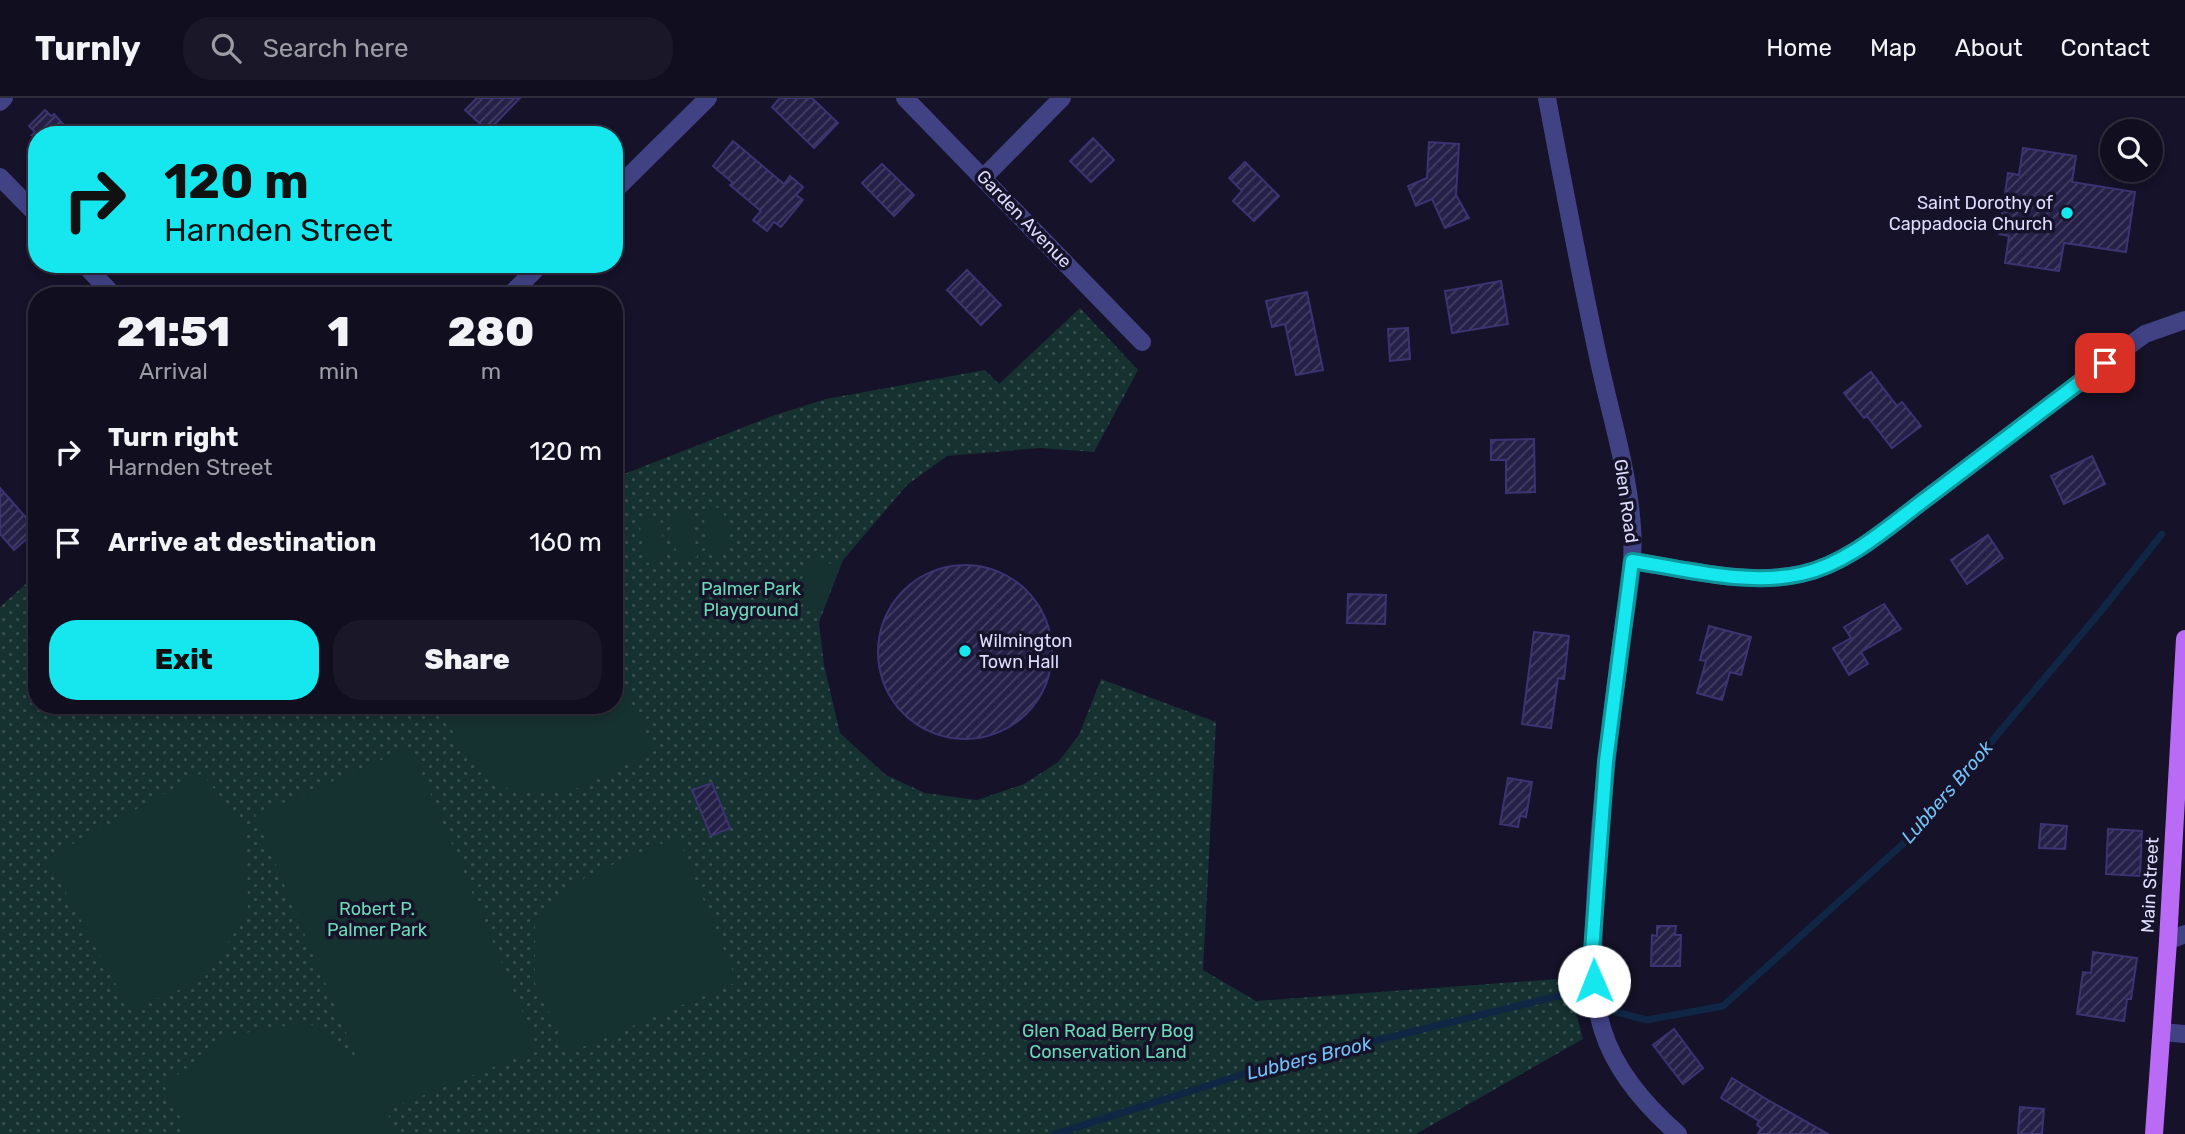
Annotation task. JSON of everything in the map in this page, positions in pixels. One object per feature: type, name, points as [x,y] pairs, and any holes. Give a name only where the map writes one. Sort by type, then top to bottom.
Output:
[{"type":"main road","name":"Main Street","points":[[2154,1134],[2162,1032],[2177,938],[2185,639]]},
{"type":"street","points":[[0,102],[4,98]]},
{"type":"street","points":[[623,182],[708,98]]},
{"type":"street","name":"Garden Avenue","points":[[905,98],[1142,342]]},
{"type":"street","points":[[984,177],[1062,98]]},
{"type":"street","name":"Glen Road","points":[[1547,98],[1596,350],[1625,478],[1632,525],[1632,561],[1606,761],[1593,938],[1594,981],[1603,1031],[1612,1054],[1639,1095],[1678,1134]]},
{"type":"street","points":[[0,177],[28,206]]},
{"type":"street","points":[[92,273],[106,287]]},
{"type":"street","points":[[518,287],[532,273]]},
{"type":"street","points":[[1632,561],[1745,578],[1800,575],[1821,568],[1843,558],[1890,525],[2145,334],[2185,320]]},
{"type":"street","points":[[2162,1032],[2185,1034]]},
{"type":"green space","name":"Robert P. Palmer Park","points":[[1080,308],[1138,370],[1094,452],[1040,448],[947,456],[907,485],[843,560],[819,622],[824,665],[840,733],[886,775],[925,793],[977,800],[1024,784],[1058,762],[1079,735],[1101,679],[1216,722],[1203,970],[1256,1001],[1572,978],[1576,1013],[1583,1039],[1416,1134],[0,1134],[0,607],[28,582],[28,714],[623,714],[623,474],[772,416],[826,399],[985,370],[999,384]]},
{"type":"green space","points":[[723,507],[729,553],[708,555],[703,510]]},
{"type":"green space","points":[[692,511],[697,557],[677,559],[671,513]]},
{"type":"green space","points":[[660,515],[665,561],[645,563],[639,518]]},
{"type":"green space","points":[[811,556],[839,567],[823,611],[794,599]]},
{"type":"green space","points":[[623,685],[655,751],[579,788],[512,792],[462,752],[445,714],[623,714]]},
{"type":"green space","points":[[411,747],[538,1049],[387,1110],[394,1134],[188,1134],[164,1085],[228,1036],[308,1022],[357,1059],[255,815]]},
{"type":"green space","points":[[202,773],[247,831],[248,913],[203,980],[130,1010],[47,858]]},
{"type":"green space","points":[[678,837],[737,982],[568,1053],[535,983],[535,917],[590,874]]},
{"type":"building","points":[[477,98],[520,98],[493,126],[483,126],[465,110]]},
{"type":"building","points":[[780,98],[812,98],[838,123],[814,148],[772,107]]},
{"type":"building","points":[[45,110],[51,116],[54,114],[65,126],[29,126]]},
{"type":"building","points":[[1093,138],[1114,160],[1091,182],[1070,161]]},
{"type":"building","points":[[733,141],[784,184],[790,176],[803,187],[796,195],[803,200],[781,227],[774,222],[767,231],[753,220],[761,211],[730,185],[733,183],[713,166]]},
{"type":"building","points":[[1429,142],[1459,144],[1456,195],[1469,218],[1445,228],[1432,199],[1416,206],[1408,186],[1427,178]]},
{"type":"building","name":"Saint Dorothy of Cappadocia Church","points":[[2023,148],[2076,156],[2072,182],[2135,192],[2126,252],[2064,243],[2059,271],[2005,263],[2009,236],[1999,234],[2008,173],[2019,175]]},
{"type":"building","points":[[1245,162],[1279,196],[1254,221],[1233,201],[1242,191],[1229,178]]},
{"type":"building","points":[[882,164],[914,195],[894,216],[862,183]]},
{"type":"building","points":[[967,270],[1001,305],[981,325],[947,290]]},
{"type":"building","points":[[1501,281],[1508,324],[1452,333],[1445,291]]},
{"type":"building","points":[[1307,292],[1323,370],[1296,375],[1285,324],[1272,327],[1266,301]]},
{"type":"building","points":[[1408,328],[1410,359],[1390,361],[1388,329]]},
{"type":"building","points":[[1871,372],[1897,406],[1902,402],[1921,426],[1892,448],[1867,416],[1864,418],[1844,393]]},
{"type":"building","points":[[1534,439],[1535,492],[1506,493],[1506,460],[1491,460],[1491,440]]},
{"type":"building","points":[[2092,456],[2105,484],[2064,504],[2051,476]]},
{"type":"building","points":[[0,488],[28,520],[28,538],[14,550],[0,534]]},
{"type":"building","points":[[1988,535],[2003,558],[1967,584],[1951,560]]},
{"type":"building","name":"Wilmington Town Hall","points":[[965,565],[998,571],[1027,590],[1046,619],[1052,652],[1046,685],[1027,714],[998,733],[965,739],[932,733],[903,714],[884,685],[878,652],[884,619],[903,590],[932,571]]},
{"type":"building","points":[[1348,594],[1386,595],[1385,624],[1347,623]]},
{"type":"building","points":[[1884,604],[1901,629],[1861,652],[1868,664],[1849,675],[1833,648],[1851,638],[1844,627]]},
{"type":"building","points":[[1709,626],[1751,637],[1741,675],[1730,672],[1722,700],[1697,693],[1706,661],[1700,660]]},
{"type":"building","points":[[1534,632],[1569,636],[1564,679],[1558,678],[1551,728],[1522,724]]},
{"type":"building","points":[[1508,778],[1532,782],[1526,817],[1520,816],[1518,827],[1500,824]]},
{"type":"building","points":[[712,783],[730,828],[711,836],[692,790]]},
{"type":"building","points":[[2041,824],[2067,826],[2065,849],[2039,848]]},
{"type":"building","points":[[2108,829],[2142,831],[2140,876],[2106,874]]},
{"type":"building","points":[[1657,926],[1676,926],[1675,935],[1681,935],[1680,966],[1651,966],[1652,935],[1657,936]]},
{"type":"building","points":[[2093,952],[2137,958],[2131,999],[2127,999],[2124,1021],[2077,1014],[2083,972],[2091,973]]},
{"type":"building","points":[[1674,1029],[1703,1068],[1683,1084],[1653,1045]]},
{"type":"building","points":[[1732,1078],[1828,1134],[1758,1134],[1761,1128],[1757,1125],[1759,1121],[1721,1098]]},
{"type":"building","points":[[2020,1107],[2044,1109],[2042,1134],[2018,1134]]},
{"type":"waterway","name":"Lubbers Brook","points":[[1616,1012],[1647,1020],[1723,1006],[1914,834],[2162,534]]},
{"type":"waterway","name":"Lubbers Brook","points":[[1055,1134],[1260,1069],[1566,994]]},
{"type":"place","name":"Saint Dorothy of Cappadocia Church","points":[[2067,213]]},
{"type":"place","name":"Wilmington Town Hall","points":[[965,651]]},
{"type":"route","points":[[1594,981],[1592,951],[1606,761],[1632,561],[1745,578],[1800,575],[1821,568],[1843,558],[1890,525],[2105,363]]},
{"type":"park label","name":"Palmer Park Playground","points":[[751,599]]},
{"type":"park label","name":"Glen Road Berry Bog Conservation Land","points":[[1108,1041]]}]
